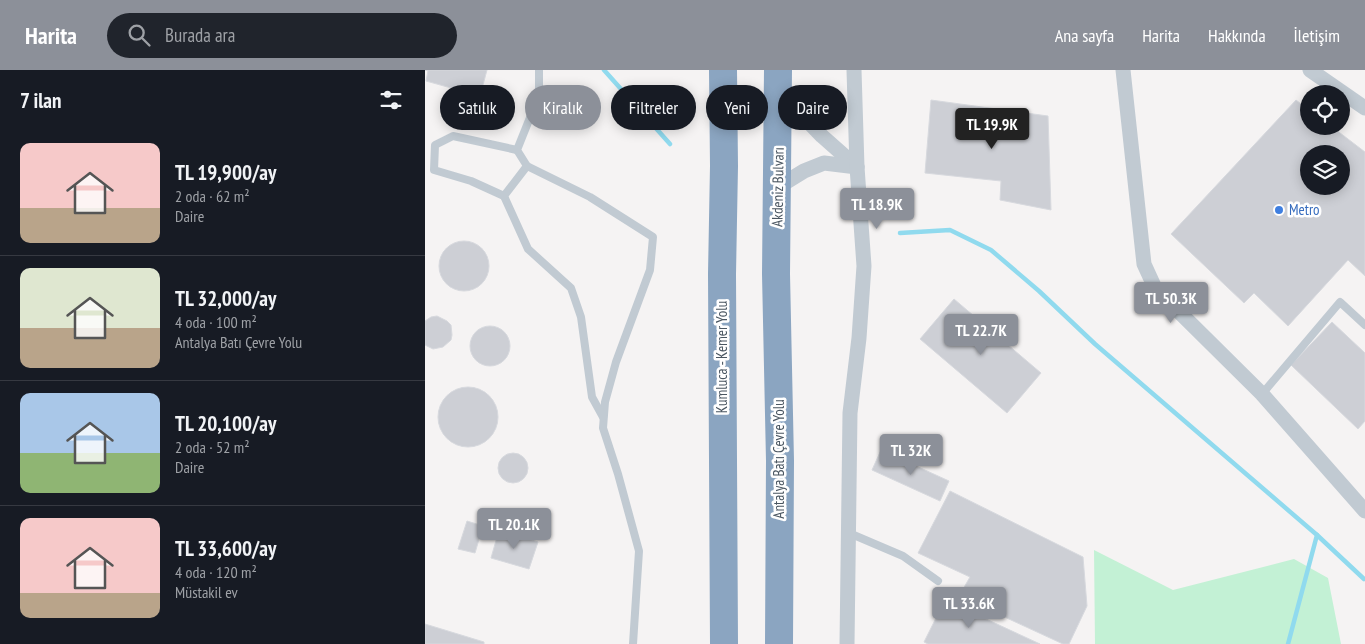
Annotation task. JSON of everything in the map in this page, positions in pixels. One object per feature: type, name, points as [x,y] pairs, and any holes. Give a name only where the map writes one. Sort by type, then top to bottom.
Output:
[{"type":"highway","name":"Kumluca - Kemer Yolu","points":[[723,70],[724,166],[721,274],[724,644]]},
{"type":"highway","name":"Akdeniz Bulvarı","points":[[776,274],[778,75]]},
{"type":"highway","name":"Antalya Batı Çevre Yolu","points":[[776,274],[781,461],[779,644]]},
{"type":"street","points":[[847,644],[850,414],[859,338],[864,266],[857,167],[854,70]]},
{"type":"street","points":[[1123,70],[1144,264],[1155,288],[1262,394],[1365,511]]},
{"type":"street","points":[[1311,70],[1365,108]]},
{"type":"street","points":[[778,75],[794,107],[822,136],[857,167]]},
{"type":"street","points":[[778,187],[804,171],[824,163],[857,167]]},
{"type":"lane","points":[[517,150],[539,95],[539,70]]},
{"type":"lane","points":[[604,418],[592,397],[581,317],[571,288],[529,249],[504,196],[471,181],[434,170],[435,145],[453,136],[517,150],[527,166],[590,197],[653,237],[650,270],[617,362],[605,402],[604,418],[603,428],[639,551],[633,644]]},
{"type":"lane","points":[[504,196],[527,166]]},
{"type":"lane","points":[[1262,394],[1340,302],[1365,325]]},
{"type":"lane","points":[[849,534],[903,556],[938,581]]},
{"type":"green space","points":[[1094,550],[1173,590],[1294,559],[1328,578],[1341,644],[1095,644]]},
{"type":"building","points":[[425,70],[487,70],[483,85],[440,85],[426,81],[428,71]]},
{"type":"building","points":[[931,100],[1048,116],[1051,210],[1000,200],[1001,181],[925,173]]},
{"type":"building","name":"Metro","points":[[1296,100],[1300,103],[1300,135],[1343,135],[1365,152],[1365,276],[1348,260],[1288,326],[1254,293],[1244,303],[1171,234]]},
{"type":"building","points":[[464,241],[482,248],[489,266],[482,284],[464,291],[446,284],[439,266],[446,248]]},
{"type":"building","points":[[954,299],[1041,373],[1007,413],[920,339]]},
{"type":"building","points":[[437,316],[451,325],[452,335],[451,340],[443,347],[433,349],[425,345],[425,321]]},
{"type":"building","points":[[1332,322],[1365,353],[1365,421],[1358,429],[1291,365]]},
{"type":"building","points":[[494,326],[501,329],[507,335],[510,346],[509,354],[501,363],[494,366],[486,366],[479,363],[471,354],[470,342],[473,335],[482,327]]},
{"type":"building","points":[[468,387],[485,392],[493,400],[498,417],[493,434],[485,442],[468,447],[451,442],[443,434],[438,417],[443,400],[451,392]]},
{"type":"building","points":[[881,450],[949,481],[940,501],[872,470]]},
{"type":"building","points":[[513,453],[519,454],[527,462],[527,474],[519,482],[513,483],[507,482],[499,474],[498,468],[499,462],[507,454]]},
{"type":"building","points":[[950,491],[1083,557],[1087,606],[1069,644],[1063,644],[959,596],[970,577],[918,553]]},
{"type":"building","points":[[467,521],[483,526],[475,553],[458,549]]},
{"type":"building","points":[[499,530],[538,542],[529,569],[491,558]]},
{"type":"building","points":[[945,600],[1040,644],[928,644],[924,642]]},
{"type":"building","points":[[425,624],[484,642],[484,644],[425,644]]},
{"type":"waterway","points":[[604,70],[670,144]]},
{"type":"waterway","points":[[900,233],[950,230],[991,250],[1039,291],[1095,344],[1317,535],[1288,644]]},
{"type":"waterway","points":[[1317,535],[1364,579]]},
{"type":"place","name":"Metro","points":[[1279,210]]}]
